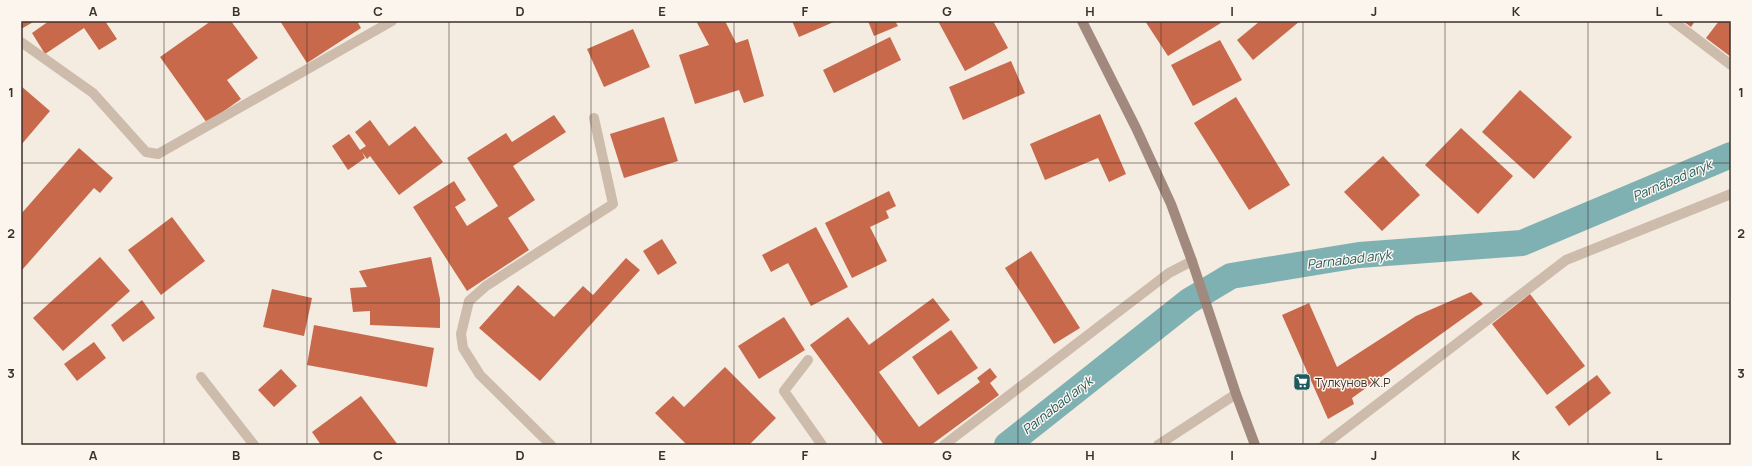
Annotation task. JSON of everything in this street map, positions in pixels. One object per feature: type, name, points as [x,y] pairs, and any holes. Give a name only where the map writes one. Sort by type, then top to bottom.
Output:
[{"type":"main road","points":[[1082,21],[1136,128],[1171,204],[1192,260],[1236,394],[1255,445]]},
{"type":"street","points":[[21,42],[92,93],[146,152],[158,154],[392,21]]},
{"type":"street","points":[[1672,21],[1731,65]]},
{"type":"street","points":[[551,445],[480,375],[463,348],[461,334],[469,301],[486,286],[613,204],[594,118]]},
{"type":"street","points":[[1324,445],[1566,260],[1731,194]]},
{"type":"street","points":[[944,445],[1169,273],[1192,260]]},
{"type":"street","points":[[808,360],[784,391],[822,445]]},
{"type":"street","points":[[201,377],[254,445]]},
{"type":"street","points":[[1158,445],[1236,394]]},
{"type":"building","points":[[21,21],[35,21],[21,29]]},
{"type":"building","points":[[49,21],[105,21],[117,39],[99,50],[84,28],[45,54],[32,33]]},
{"type":"building","points":[[211,21],[231,21],[258,58],[227,80],[241,99],[207,123],[160,57]]},
{"type":"building","points":[[280,21],[357,21],[361,28],[307,63]]},
{"type":"building","points":[[696,21],[725,21],[736,43],[748,39],[764,96],[744,103],[739,90],[695,104],[679,55],[709,45]]},
{"type":"building","points":[[792,21],[836,21],[799,37]]},
{"type":"building","points":[[868,21],[895,21],[898,26],[874,36]]},
{"type":"building","points":[[938,21],[993,21],[1008,48],[965,71]]},
{"type":"building","points":[[1145,21],[1224,21],[1168,56]]},
{"type":"building","points":[[1260,21],[1300,21],[1253,60],[1237,40]]},
{"type":"building","points":[[1683,21],[1695,21],[1691,27]]},
{"type":"building","points":[[1719,21],[1731,21],[1731,57],[1706,38]]},
{"type":"building","points":[[633,29],[650,67],[604,87],[587,49]]},
{"type":"building","points":[[890,37],[901,60],[834,93],[823,70]]},
{"type":"building","points":[[1220,40],[1242,80],[1193,106],[1171,65]]},
{"type":"building","points":[[1011,61],[1025,93],[963,120],[949,87]]},
{"type":"building","points":[[21,86],[50,111],[21,145]]},
{"type":"building","points":[[1520,90],[1572,137],[1534,179],[1482,132]]},
{"type":"building","points":[[1236,97],[1290,185],[1249,210],[1194,123]]},
{"type":"building","points":[[1100,114],[1126,174],[1109,182],[1098,158],[1045,180],[1030,144]]},
{"type":"building","points":[[554,115],[566,132],[513,166],[535,200],[508,218],[529,250],[467,291],[413,207],[454,181],[466,200],[455,207],[467,226],[498,206],[467,158],[506,133],[512,142]]},
{"type":"building","points":[[664,117],[678,161],[624,178],[610,134]]},
{"type":"building","points":[[370,120],[389,146],[415,126],[443,162],[399,195],[370,156],[367,159],[362,152],[365,158],[348,170],[332,146],[349,134],[360,150],[366,146],[355,132]]},
{"type":"building","points":[[1461,128],[1513,176],[1478,214],[1425,165]]},
{"type":"building","points":[[79,148],[113,178],[100,193],[94,188],[22,270],[21,214]]},
{"type":"building","points":[[1383,156],[1420,195],[1382,231],[1344,192]]},
{"type":"building","points":[[889,191],[896,206],[886,211],[889,218],[870,227],[887,261],[852,278],[825,223]]},
{"type":"building","points":[[172,217],[205,261],[161,295],[128,250]]},
{"type":"building","points":[[816,227],[848,287],[811,306],[788,263],[771,272],[762,255]]},
{"type":"building","points":[[662,239],[677,263],[658,275],[643,251]]},
{"type":"building","points":[[1031,251],[1080,328],[1054,344],[1005,268]]},
{"type":"building","points":[[100,257],[130,291],[63,351],[33,318]]},
{"type":"building","points":[[431,257],[440,299],[440,328],[370,325],[370,311],[353,312],[350,288],[367,287],[359,271]]},
{"type":"building","points":[[626,258],[640,270],[540,381],[479,328],[518,285],[554,317],[583,286],[593,295]]},
{"type":"building","points":[[272,289],[312,298],[304,336],[263,327]]},
{"type":"building","points":[[1471,292],[1483,304],[1352,398],[1354,404],[1328,419],[1282,315],[1309,303],[1337,367],[1416,316]]},
{"type":"building","points":[[1530,294],[1585,366],[1547,395],[1492,324]]},
{"type":"building","points":[[933,298],[950,320],[879,372],[919,427],[980,382],[977,378],[990,368],[997,377],[990,383],[999,395],[931,445],[884,445],[810,345],[848,317],[869,345]]},
{"type":"building","points":[[142,300],[155,318],[123,342],[111,325]]},
{"type":"building","points":[[784,317],[805,350],[759,379],[738,346]]},
{"type":"building","points":[[314,325],[434,348],[427,387],[307,365]]},
{"type":"building","points":[[951,330],[978,368],[938,395],[912,357]]},
{"type":"building","points":[[94,342],[106,358],[77,381],[64,364]]},
{"type":"building","points":[[725,367],[776,418],[749,445],[687,445],[655,413],[673,396],[684,407]]},
{"type":"building","points":[[281,369],[297,386],[274,407],[258,390]]},
{"type":"building","points":[[1597,375],[1611,393],[1569,426],[1555,407]]},
{"type":"building","points":[[361,396],[398,445],[321,445],[312,432]]},
{"type":"waterway","name":"Parnabad aryk","points":[[1007,445],[1189,301],[1231,276],[1359,255],[1522,243],[1731,155]]},
{"type":"place","name":"Тулкунов Ж.Р","points":[[1302,382]]}]
